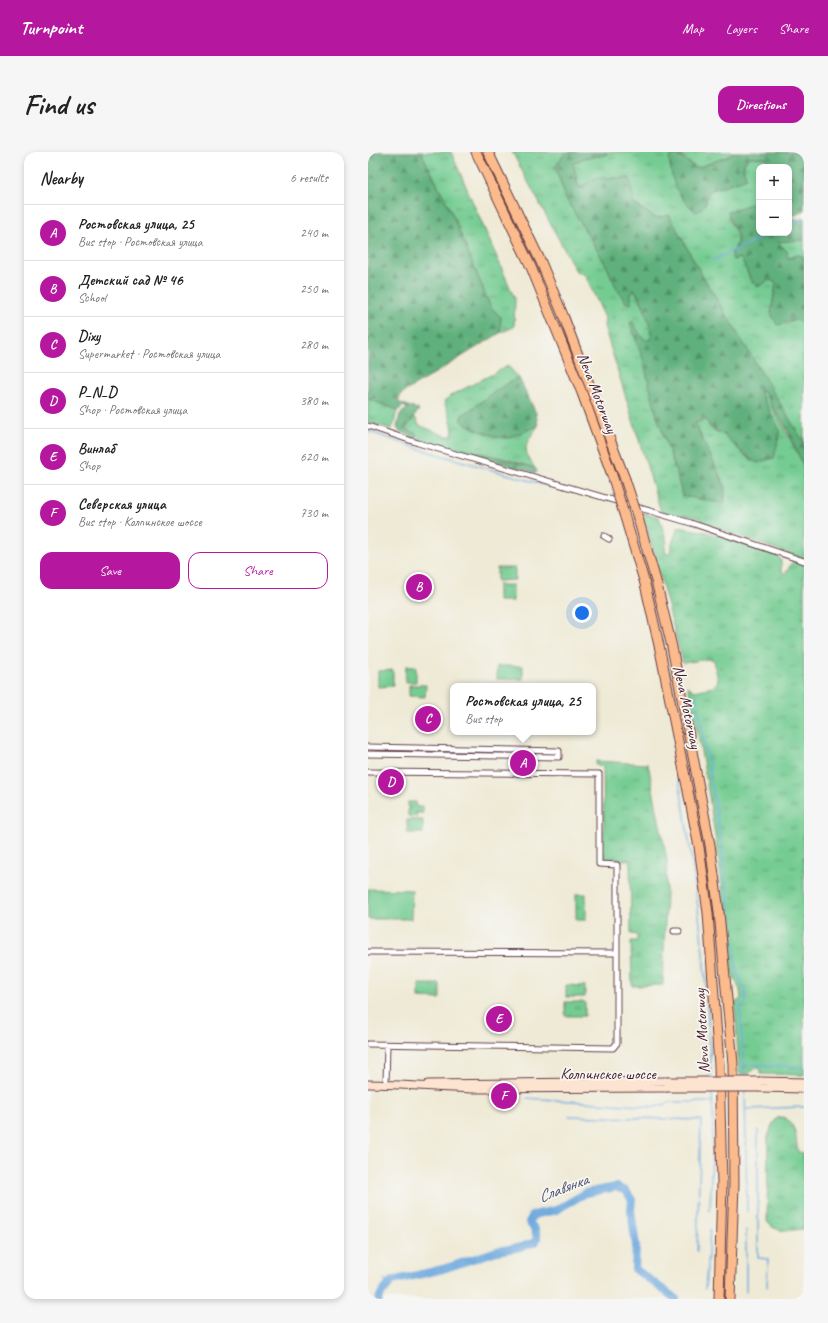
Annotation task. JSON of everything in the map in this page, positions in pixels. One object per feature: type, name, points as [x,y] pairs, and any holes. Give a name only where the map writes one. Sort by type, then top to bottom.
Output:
[{"type":"highway","name":"Neva Motorway","points":[[476,152],[531,267],[582,393],[612,475],[624,514],[645,584],[660,650],[699,847],[706,898],[719,1065],[722,1183],[719,1299]]},
{"type":"highway","name":"Neva Motorway","points":[[488,152],[541,262],[561,308],[625,479],[656,581],[672,647],[709,838],[719,912],[733,1064],[734,1184],[730,1299]]},
{"type":"main road","name":"Колпинское шоссе","points":[[368,1084],[472,1089],[666,1084],[760,1085],[804,1082]]},
{"type":"main road","name":"Колпинское шоссе","points":[[760,1085],[804,1089]]},
{"type":"street","points":[[368,426],[418,443],[691,523],[804,561]]},
{"type":"street","points":[[368,747],[559,751],[559,757],[368,754]]},
{"type":"street","points":[[368,772],[599,774],[598,864],[617,865],[617,1043],[613,1048],[368,1044]]},
{"type":"street","points":[[368,952],[616,953]]},
{"type":"street","points":[[386,1084],[387,1044]]},
{"type":"green space","points":[[368,152],[421,152],[451,211],[491,308],[501,317],[500,333],[401,394],[398,402],[419,410],[405,429],[417,434],[415,438],[399,431],[397,427],[400,414],[407,409],[404,406],[398,410],[368,399]]},
{"type":"green space","points":[[421,152],[451,152],[515,299],[514,327],[500,333],[501,317],[491,308],[451,211]]},
{"type":"green space","points":[[512,152],[566,152],[555,167],[567,200],[609,270],[617,289],[631,295],[633,289],[643,306],[648,318],[652,337],[647,341],[641,336],[632,321],[630,323],[643,359],[657,416],[677,474],[682,496],[725,487],[695,423],[706,420],[711,429],[724,435],[746,457],[774,458],[780,431],[759,390],[764,392],[803,463],[804,487],[800,490],[804,502],[804,559],[702,523],[700,518],[661,512],[604,326],[605,318],[585,275],[576,271]]},
{"type":"green space","points":[[566,152],[607,152],[606,155],[584,158],[573,164],[579,188],[595,178],[630,178],[634,204],[656,218],[669,215],[699,270],[804,443],[804,467],[787,430],[764,392],[759,390],[780,431],[774,458],[757,463],[744,454],[725,436],[713,429],[706,420],[695,423],[725,487],[725,504],[682,496],[677,474],[657,416],[643,359],[630,323],[632,321],[641,336],[647,341],[652,337],[646,312],[638,294],[634,289],[631,295],[631,304],[626,303],[617,289],[606,265],[567,200],[555,167]]},
{"type":"green space","points":[[607,152],[734,152],[729,156],[697,168],[688,163],[682,156],[706,203],[707,195],[712,190],[747,178],[744,164],[750,157],[766,158],[770,164],[756,164],[756,201],[734,209],[728,220],[734,228],[737,236],[735,248],[732,253],[733,260],[740,258],[742,261],[752,283],[770,280],[776,283],[771,313],[787,324],[796,320],[804,324],[804,443],[699,270],[669,215],[656,218],[634,204],[579,188],[573,164],[584,158],[606,155]]},
{"type":"green space","points":[[734,152],[804,152],[804,211],[793,216],[792,218],[792,164],[770,164],[766,158],[750,157],[745,161],[743,168],[747,178],[712,190],[707,195],[704,205],[696,212],[679,194],[676,188],[669,158],[676,154],[697,168],[729,156]]},
{"type":"green space","points":[[756,201],[756,236],[792,236],[792,220],[804,219],[804,240],[778,242],[787,251],[788,258],[798,255],[802,256],[804,260],[804,324],[798,320],[794,320],[777,325],[771,313],[776,283],[770,280],[758,287],[754,284],[740,258],[733,260],[732,253],[738,241],[728,212]]},
{"type":"green space","points":[[804,240],[804,260],[802,256],[798,255],[788,259],[787,251],[777,241]]},
{"type":"green space","points":[[508,366],[519,378],[496,390],[462,415],[475,429],[497,437],[507,438],[538,426],[530,437],[526,447],[528,456],[535,468],[503,458],[460,449],[460,452],[415,438],[417,434],[405,429],[415,417],[419,425],[445,436],[452,436],[452,422],[444,401],[450,396]]},
{"type":"green space","points":[[519,378],[536,413],[538,426],[507,438],[497,437],[475,429],[460,420],[462,415],[496,390]]},
{"type":"green space","points":[[368,399],[398,410],[394,425],[391,429],[368,422]]},
{"type":"green space","points":[[462,448],[535,468],[537,471],[536,473],[460,452]]},
{"type":"green space","points":[[643,513],[659,517],[667,542],[665,546],[666,554],[670,553],[678,527],[707,532],[777,555],[781,560],[781,571],[785,574],[793,561],[804,565],[804,1075],[760,1074],[760,1067],[752,1070],[749,1074],[739,1074],[735,1003],[741,999],[740,990],[732,973],[714,829],[696,722],[688,686],[694,691],[713,687],[718,681],[714,660],[708,659],[683,663]]},
{"type":"green space","points":[[497,568],[515,568],[515,580],[497,581]]},
{"type":"green space","points":[[498,585],[513,585],[513,601],[498,601]]},
{"type":"green space","points":[[406,666],[416,666],[416,682],[405,682]]},
{"type":"green space","points":[[497,666],[523,666],[523,679],[497,679]]},
{"type":"green space","points":[[393,670],[393,686],[378,687],[378,671]]},
{"type":"green space","points":[[409,685],[426,685],[425,697],[409,696]]},
{"type":"green space","points":[[596,761],[648,764],[667,860],[663,985],[632,986],[631,941],[637,941],[637,935],[631,934],[630,860],[604,859],[603,766],[596,765]]},
{"type":"green space","points":[[408,802],[416,802],[416,807],[423,807],[423,813],[416,813],[416,817],[408,816]]},
{"type":"green space","points":[[407,820],[423,820],[423,833],[407,833]]},
{"type":"green space","points":[[368,889],[412,890],[411,919],[368,919]]},
{"type":"green space","points":[[576,894],[586,894],[586,920],[576,920]]},
{"type":"green space","points":[[419,984],[440,984],[440,999],[419,998]]},
{"type":"green space","points":[[566,985],[585,986],[585,997],[566,997]]},
{"type":"green space","points":[[565,1002],[585,1002],[585,1016],[565,1016]]},
{"type":"green space","points":[[783,1117],[788,1120],[794,1128],[798,1152],[804,1153],[804,1229],[778,1230],[767,1221],[768,1137],[772,1125],[777,1118]]},
{"type":"waterway","points":[[792,224],[804,218]]},
{"type":"waterway","points":[[713,260],[765,236]]},
{"type":"waterway","points":[[368,431],[416,448],[566,491]]},
{"type":"waterway","points":[[696,696],[707,758],[710,765],[709,767],[722,849],[737,972],[745,990],[746,1003],[740,1006],[744,1078]]},
{"type":"waterway","points":[[678,775],[696,888],[704,964],[711,1078]]},
{"type":"waterway","points":[[744,1064],[804,1067]]},
{"type":"waterway","points":[[710,1211],[713,1118],[712,1090]]},
{"type":"waterway","points":[[745,1090],[747,1212]]},
{"type":"waterway","points":[[527,1098],[655,1107],[672,1102],[712,1102]]},
{"type":"waterway","points":[[746,1109],[804,1107]]},
{"type":"waterway","points":[[569,1116],[701,1120],[697,1251]]},
{"type":"waterway","points":[[758,1130],[758,1258],[768,1259],[767,1287]]},
{"type":"waterway","name":"Славянка","points":[[379,1299],[381,1294],[392,1281],[443,1269],[497,1251],[522,1247],[535,1242],[537,1238],[535,1230],[529,1222],[533,1215],[556,1210],[586,1193],[616,1187],[626,1191],[632,1200],[631,1210],[636,1246],[635,1269],[676,1299]]},
{"type":"waterway","points":[[705,1289],[710,1229]]},
{"type":"waterway","points":[[746,1230],[746,1292]]},
{"type":"waterway","name":"Славянка","points":[[384,1280],[389,1285]]},
{"type":"place","name":"Детский сад № 46","points":[[419,587]]},
{"type":"place","name":"Dixy","points":[[428,719]]},
{"type":"place","name":"Ростовская улица, 25","points":[[523,763]]},
{"type":"place","name":"P_N_D","points":[[391,782]]},
{"type":"place","name":"Винлаб","points":[[499,1019]]},
{"type":"place","name":"Северская улица","points":[[504,1096]]}]
